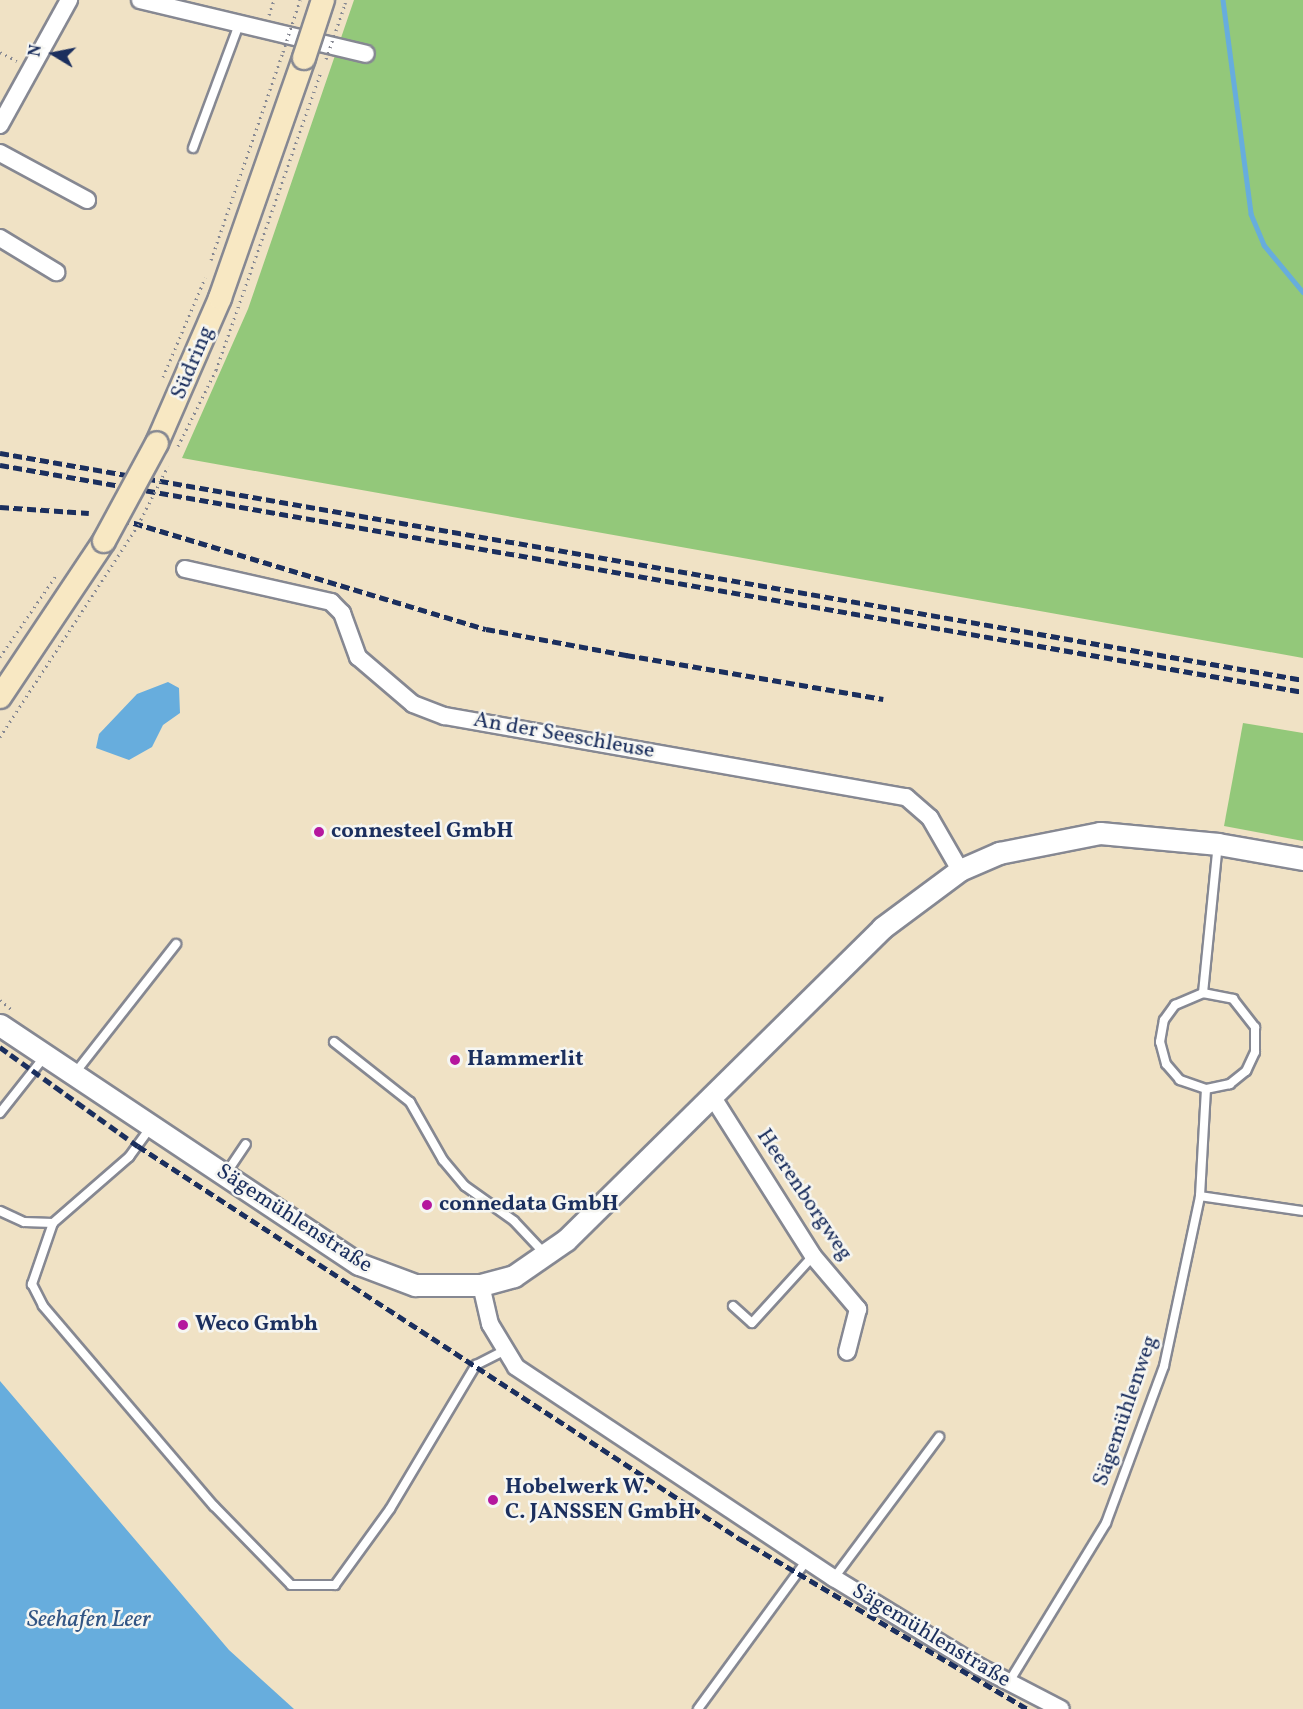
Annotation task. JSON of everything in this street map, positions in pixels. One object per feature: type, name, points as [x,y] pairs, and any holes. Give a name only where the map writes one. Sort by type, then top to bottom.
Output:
[{"type":"main road","name":"Südring","points":[[0,697],[115,544],[220,298],[304,58],[338,1]]},
{"type":"street","points":[[0,125],[69,0]]},
{"type":"street","points":[[140,0],[366,54]]},
{"type":"street","points":[[0,153],[87,200]]},
{"type":"street","points":[[0,238],[56,272]]},
{"type":"street","name":"An der Seeschleuse","points":[[185,569],[331,602],[342,613],[358,657],[413,704],[446,716],[906,797],[930,818],[960,870]]},
{"type":"street","points":[[481,1285],[514,1276],[546,1254],[712,1096],[882,928],[960,870],[999,853],[1100,833],[1218,844],[1303,859]]},
{"type":"street","name":"Sägemühlenstraße","points":[[0,1025],[151,1127],[386,1277],[446,1289],[481,1285],[490,1324],[516,1367],[588,1418],[834,1578],[1008,1683],[1061,1709]]},
{"type":"street","name":"Heerenborgweg","points":[[712,1096],[813,1256],[858,1309],[847,1352]]},
{"type":"lane","points":[[193,148],[239,24]]},
{"type":"lane","points":[[1203,993],[1218,844]]},
{"type":"lane","points":[[73,1075],[176,944]]},
{"type":"lane","points":[[1203,993],[1233,999],[1255,1027],[1255,1052],[1246,1071],[1230,1084],[1206,1089],[1180,1080],[1166,1064],[1160,1042],[1164,1020],[1175,1005],[1203,993]]},
{"type":"lane","points":[[334,1042],[410,1102],[443,1160],[465,1186],[514,1221],[546,1254]]},
{"type":"lane","points":[[0,1113],[45,1056]]},
{"type":"lane","name":"Sägemühlenweg","points":[[1008,1683],[1106,1523],[1164,1366],[1200,1196],[1206,1089]]},
{"type":"lane","points":[[151,1127],[129,1157],[53,1223],[32,1284],[43,1306],[214,1506],[291,1584],[335,1585],[390,1509],[476,1365],[506,1350]]},
{"type":"lane","points":[[225,1175],[246,1144]]},
{"type":"lane","points":[[1200,1196],[1303,1211]]},
{"type":"lane","points":[[0,1211],[24,1222],[53,1223]]},
{"type":"lane","points":[[733,1306],[752,1323],[813,1256]]},
{"type":"lane","name":"Sägemühlenstraße","points":[[834,1578],[939,1437]]},
{"type":"lane","points":[[698,1709],[807,1560]]},
{"type":"path","points":[[300,0],[304,58]]},
{"type":"path","points":[[210,264],[304,58],[338,1]]},
{"type":"path","points":[[160,384],[206,275]]},
{"type":"path","points":[[0,737],[115,544],[168,466]]},
{"type":"path","points":[[0,657],[60,570]]},
{"type":"green space","points":[[354,0],[1303,0],[1303,658],[182,458],[248,309]]},
{"type":"green space","points":[[1243,723],[1303,733],[1303,841],[1224,826]]},
{"type":"water","points":[[168,682],[179,688],[180,713],[163,725],[152,747],[129,760],[96,748],[99,734],[137,694]]},
{"type":"water","name":"Seehafen Leer","points":[[0,1381],[229,1650],[294,1709],[0,1709]]},
{"type":"waterway","points":[[1223,0],[1251,214],[1264,245],[1303,292]]},
{"type":"railway","points":[[0,453],[1303,680]]},
{"type":"railway","points":[[0,465],[1303,692]]},
{"type":"railway","points":[[0,507],[89,513]]},
{"type":"railway","points":[[121,519],[486,629],[632,656]]},
{"type":"railway","points":[[626,655],[883,699]]},
{"type":"railway","points":[[0,1047],[138,1146],[740,1539],[1027,1709]]},
{"type":"place","name":"connesteel GmbH","points":[[319,832]]},
{"type":"place","name":"Hammerlit","points":[[455,1060]]},
{"type":"place","name":"connedata GmbH","points":[[427,1205]]},
{"type":"place","name":"Weco Gmbh","points":[[183,1325]]},
{"type":"place","name":"Hobelwerk W. C. JANSSEN GmbH","points":[[493,1500]]}]
